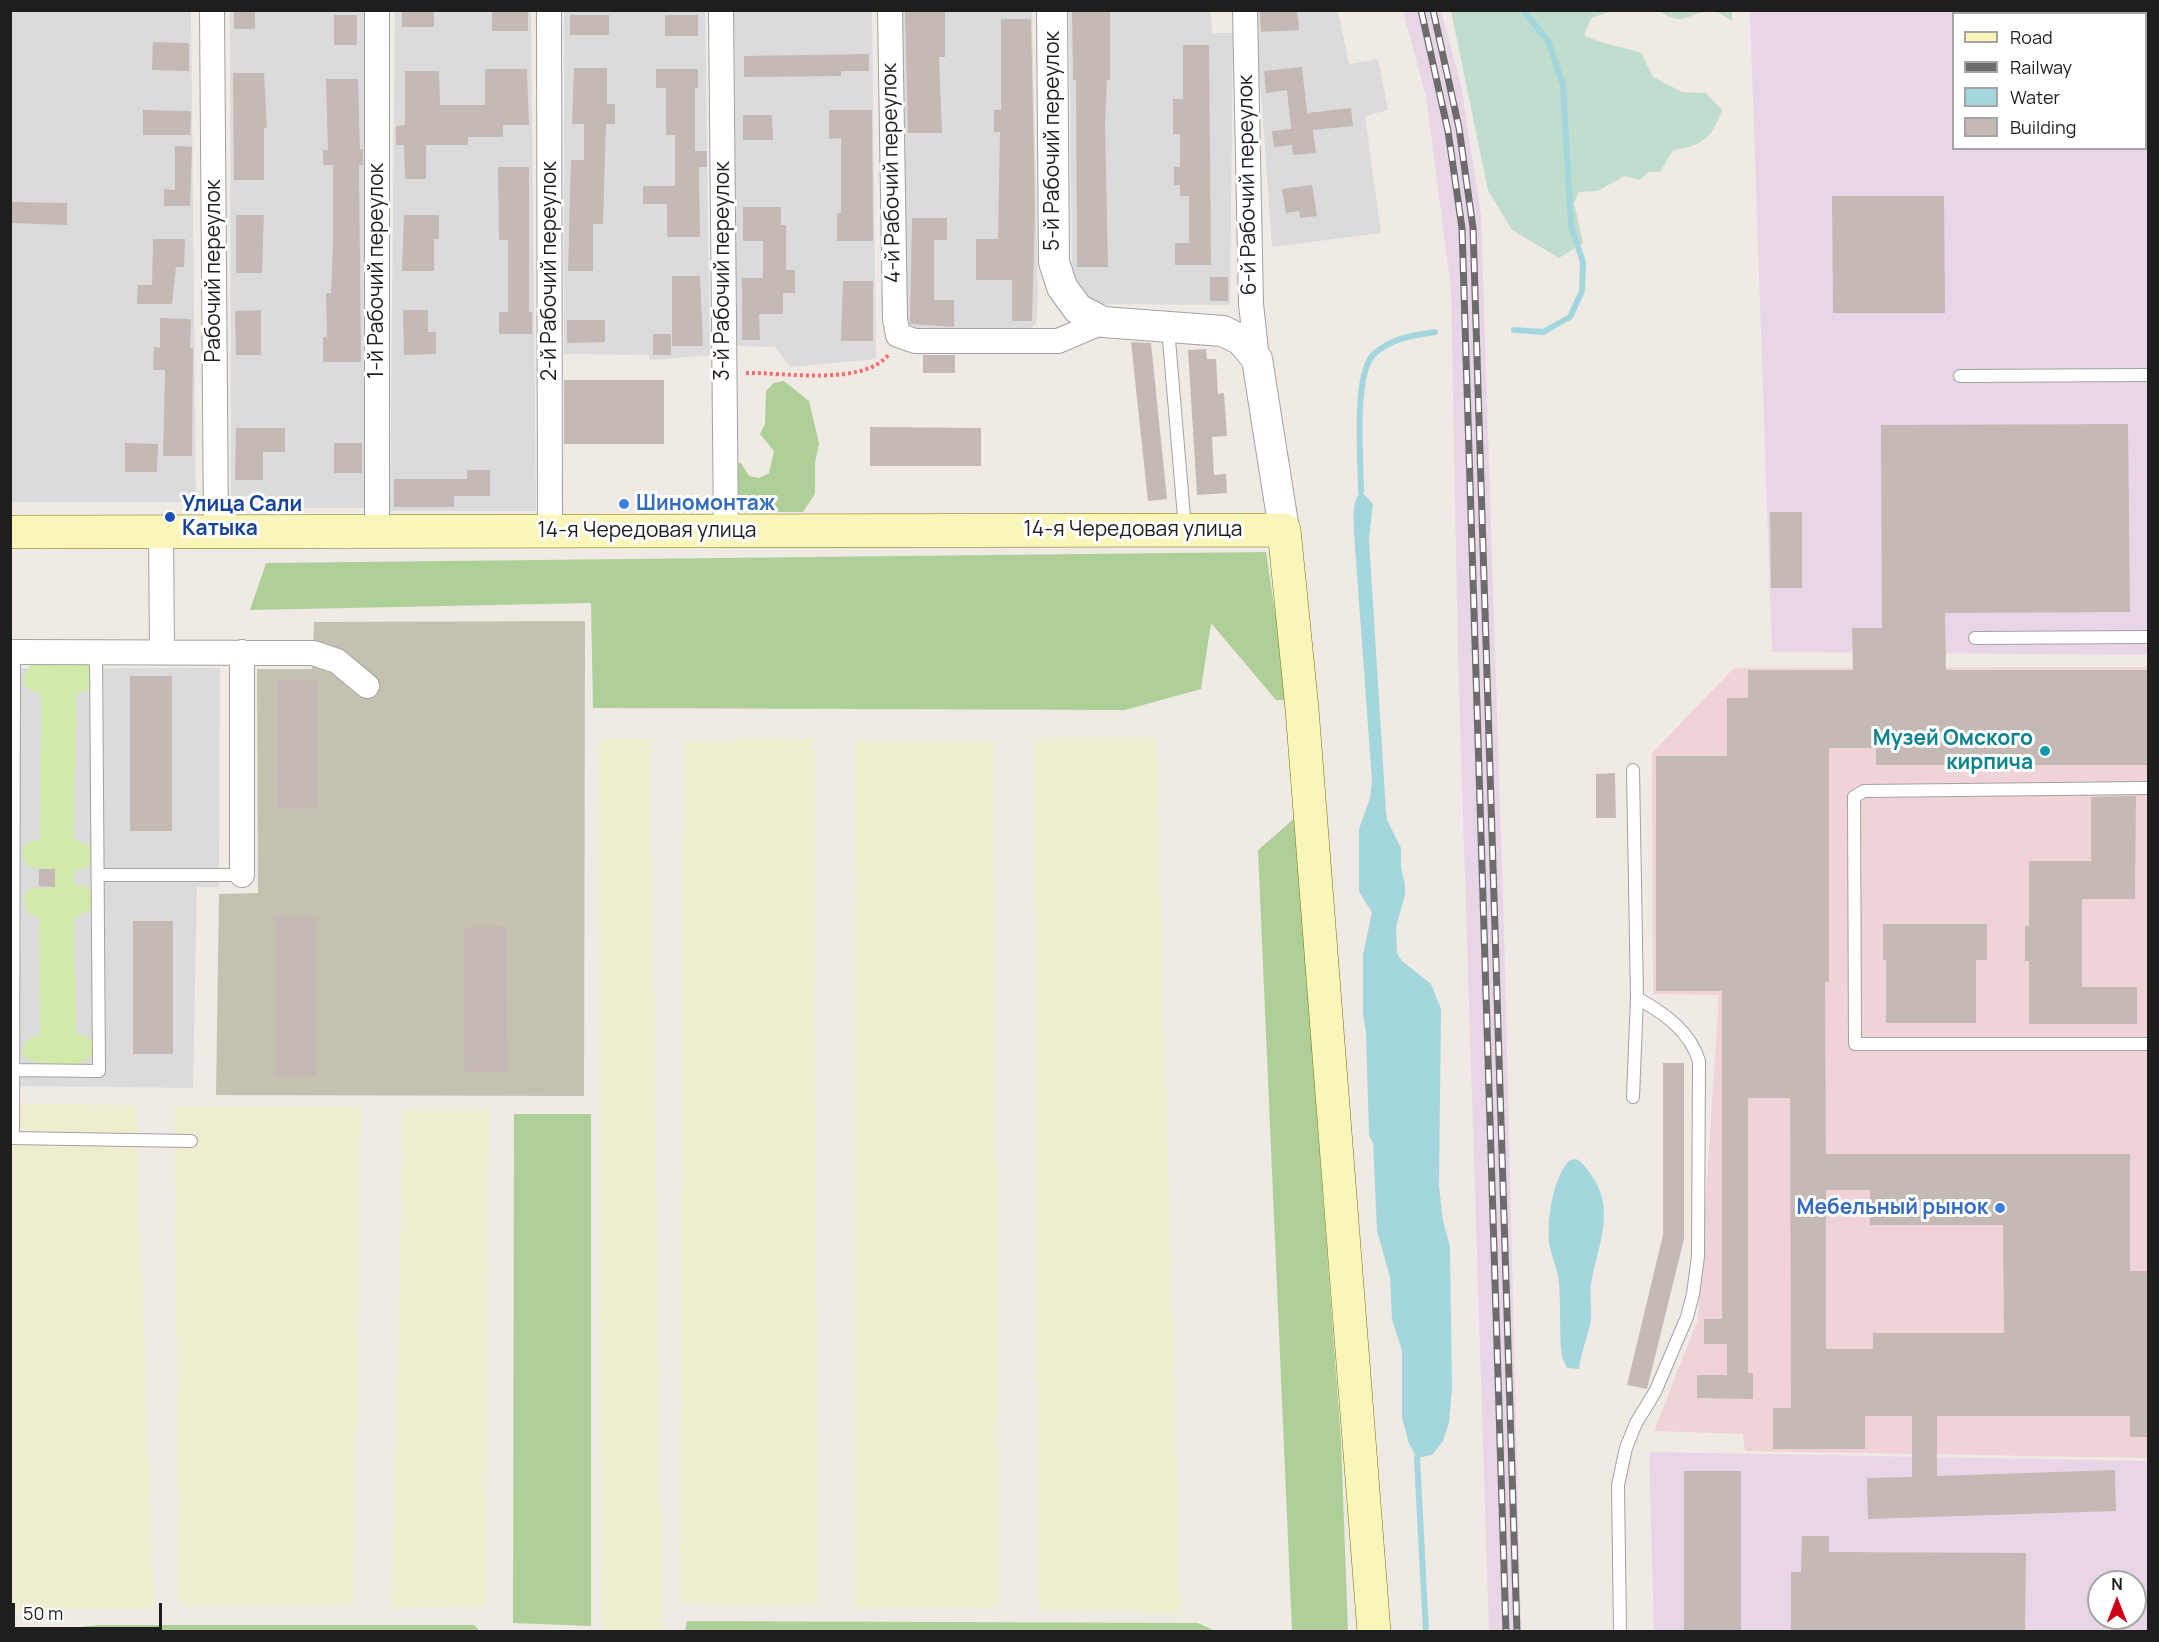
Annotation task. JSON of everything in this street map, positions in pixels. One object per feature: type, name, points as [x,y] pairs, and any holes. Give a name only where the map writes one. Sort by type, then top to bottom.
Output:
[{"type":"main road","name":"14-я Чередовая улица","points":[[10,532],[1284,530]]},
{"type":"main road","points":[[1284,530],[1302,709],[1374,1632]]},
{"type":"street","name":"Рабочий переулок","points":[[212,10],[216,532]]},
{"type":"street","name":"1-й Рабочий переулок","points":[[377,10],[377,531]]},
{"type":"street","name":"2-й Рабочий переулок","points":[[549,10],[550,531]]},
{"type":"street","name":"3-й Рабочий переулок","points":[[721,10],[726,531]]},
{"type":"street","name":"4-й Рабочий переулок","points":[[890,10],[894,307],[898,335]]},
{"type":"street","name":"5-й Рабочий переулок","points":[[1052,10],[1054,262],[1062,287],[1078,309],[1103,322]]},
{"type":"street","name":"6-й Рабочий переулок","points":[[1245,10],[1251,304],[1257,359]]},
{"type":"street","points":[[898,335],[915,341],[1058,341],[1103,322],[1222,331],[1240,340],[1257,359],[1284,530]]},
{"type":"street","points":[[161,531],[162,652]]},
{"type":"street","points":[[12,652],[313,653],[337,661],[368,686]]},
{"type":"street","points":[[242,652],[242,875]]},
{"type":"lane","points":[[1167,327],[1185,530]]},
{"type":"lane","points":[[1960,376],[2148,375]]},
{"type":"lane","points":[[1975,638],[2148,637]]},
{"type":"lane","points":[[12,652],[12,1138],[191,1141]]},
{"type":"lane","points":[[13,1070],[99,1071],[96,653]]},
{"type":"lane","points":[[1633,770],[1637,998],[1633,1097]]},
{"type":"lane","points":[[2148,788],[1864,791],[1854,797],[1855,1044],[2148,1044]]},
{"type":"lane","points":[[98,875],[242,875]]},
{"type":"lane","points":[[1620,1632],[1618,1485],[1624,1457],[1636,1423],[1655,1392],[1687,1317],[1698,1256],[1700,1061],[1695,1045],[1665,1014],[1637,998]]},
{"type":"path","points":[[724,373],[775,372],[836,375],[868,369],[887,358],[898,335]]},
{"type":"shaded area","points":[[10,11],[191,11],[196,502],[11,502]]},
{"type":"shaded area","points":[[230,11],[364,11],[367,508],[265,508],[254,496],[231,496]]},
{"type":"shaded area","points":[[395,11],[531,11],[536,511],[390,511]]},
{"type":"shaded area","points":[[564,11],[705,11],[710,355],[650,360],[649,355],[564,354]]},
{"type":"shaded area","points":[[734,11],[872,11],[876,359],[790,367],[775,347],[735,346]]},
{"type":"shaded area","points":[[899,11],[1032,11],[1038,297],[1036,324],[1031,328],[904,329]]},
{"type":"shaded area","points":[[1069,11],[1211,11],[1212,33],[1233,33],[1230,305],[1095,304],[1079,294],[1072,275]]},
{"type":"shaded area","points":[[1255,11],[1338,11],[1349,64],[1378,59],[1388,110],[1365,116],[1381,233],[1272,247]]},
{"type":"shaded area","points":[[1403,11],[1441,11],[1461,85],[1481,215],[1504,931],[1521,1631],[1489,1631],[1458,657],[1451,288],[1426,96]]},
{"type":"shaded area","points":[[1750,11],[2148,11],[2148,655],[1772,652]]},
{"type":"shaded area","points":[[585,621],[584,1096],[216,1095],[219,894],[258,893],[257,669],[312,669],[314,622]]},
{"type":"shaded area","points":[[2148,667],[2148,1458],[1745,1451],[1743,1434],[1654,1431],[1698,1319],[1719,995],[1653,994],[1652,753],[1734,668]]},
{"type":"shaded area","points":[[11,668],[220,668],[219,887],[197,887],[193,1088],[11,1086]]},
{"type":"shaded area","points":[[1649,1452],[2148,1461],[2148,1631],[1654,1631]]},
{"type":"green space","points":[[1451,11],[1612,11],[1591,18],[1584,35],[1641,53],[1653,77],[1682,92],[1706,93],[1722,110],[1714,128],[1705,139],[1692,146],[1673,150],[1660,172],[1648,172],[1640,180],[1624,176],[1598,191],[1579,192],[1574,203],[1583,243],[1559,258],[1512,230],[1488,190]]},
{"type":"green space","points":[[1659,11],[1710,11],[1681,19]]},
{"type":"green space","points":[[1710,11],[1732,11],[1732,21],[1719,13]]},
{"type":"green space","points":[[784,381],[809,401],[819,443],[815,463],[815,494],[803,512],[747,512],[737,506],[732,464],[741,463],[749,476],[759,478],[769,473],[774,451],[760,434],[765,424],[766,391],[774,383]]},
{"type":"green space","points":[[1266,552],[1288,700],[1276,700],[1211,623],[1201,689],[1125,710],[593,708],[591,603],[250,610],[266,563]]},
{"type":"green space","points":[[37,663],[87,664],[92,670],[92,689],[76,694],[74,839],[90,846],[93,863],[86,868],[74,870],[74,884],[87,887],[92,902],[85,913],[74,917],[76,1034],[89,1037],[93,1048],[91,1057],[71,1065],[32,1061],[24,1057],[23,1052],[26,1042],[40,1035],[39,918],[28,913],[23,899],[29,888],[55,887],[55,870],[29,867],[21,854],[26,844],[40,839],[41,694],[25,687],[23,679],[30,666]]},
{"type":"green space","points":[[1035,738],[1156,738],[1181,1613],[1038,1611]]},
{"type":"green space","points":[[599,739],[651,739],[662,1631],[607,1631],[601,1625]]},
{"type":"green space","points":[[814,739],[818,1606],[680,1604],[684,740]]},
{"type":"green space","points":[[994,740],[999,1608],[854,1608],[855,741]]},
{"type":"green space","points":[[1295,818],[1341,1441],[1348,1631],[1292,1631],[1258,850]]},
{"type":"green space","points":[[11,1103],[136,1105],[154,1609],[11,1609]]},
{"type":"green space","points":[[361,1106],[354,1606],[179,1606],[174,1107]]},
{"type":"green space","points":[[403,1110],[489,1110],[485,1607],[392,1608]]},
{"type":"green space","points":[[514,1114],[591,1114],[591,1626],[513,1623]]},
{"type":"green space","points":[[687,1621],[1198,1623],[1215,1631],[685,1631]]},
{"type":"green space","points":[[98,1625],[474,1625],[480,1631],[78,1631],[80,1627]]},
{"type":"water","points":[[1361,491],[1373,504],[1369,539],[1387,820],[1401,848],[1401,868],[1405,885],[1405,895],[1396,927],[1397,953],[1402,961],[1431,984],[1441,1009],[1439,1186],[1443,1221],[1450,1246],[1452,1388],[1449,1423],[1443,1441],[1432,1455],[1417,1458],[1409,1444],[1402,1418],[1402,1351],[1392,1319],[1390,1277],[1377,1231],[1373,1143],[1369,1136],[1366,1032],[1363,1013],[1363,955],[1372,912],[1359,892],[1359,829],[1370,798],[1372,781],[1354,533],[1354,506]]},
{"type":"water","points":[[1576,1159],[1587,1169],[1599,1188],[1604,1213],[1591,1283],[1591,1320],[1579,1369],[1567,1368],[1562,1357],[1559,1283],[1549,1242],[1550,1210],[1555,1187],[1564,1167],[1570,1160]]},
{"type":"building","points":[[234,10],[255,10],[255,29],[234,29]]},
{"type":"building","points":[[402,10],[434,10],[434,27],[402,27]]},
{"type":"building","points":[[492,10],[528,10],[528,31],[492,31]]},
{"type":"building","points":[[905,10],[945,10],[945,57],[939,57],[942,133],[908,133]]},
{"type":"building","points":[[1072,10],[1110,10],[1110,80],[1107,80],[1105,123],[1108,267],[1077,267],[1076,80],[1073,80]]},
{"type":"building","points":[[1297,10],[1299,30],[1261,32],[1260,12]]},
{"type":"building","points":[[334,15],[357,15],[357,45],[334,45]]},
{"type":"building","points":[[570,15],[609,15],[609,35],[570,35]]},
{"type":"building","points":[[665,15],[698,15],[698,36],[665,36]]},
{"type":"building","points":[[1001,19],[1031,19],[1035,208],[1032,321],[1012,321],[1012,280],[976,280],[976,239],[998,239],[1000,132],[994,132],[994,110],[1001,110]]},
{"type":"building","points":[[153,42],[189,43],[189,71],[152,70]]},
{"type":"building","points":[[1183,45],[1209,45],[1211,265],[1175,265],[1175,243],[1189,243],[1189,196],[1180,196],[1180,185],[1174,185],[1174,167],[1180,167],[1180,134],[1173,134],[1173,99],[1183,99]]},
{"type":"building","points":[[869,54],[869,71],[841,71],[841,76],[744,77],[744,56]]},
{"type":"building","points":[[1302,67],[1307,113],[1351,108],[1353,126],[1313,130],[1316,153],[1293,155],[1292,145],[1274,147],[1272,131],[1291,129],[1287,90],[1266,93],[1264,71]]},
{"type":"building","points":[[574,68],[607,68],[607,104],[615,104],[615,124],[606,124],[603,224],[593,224],[593,271],[568,271],[571,160],[584,160],[584,124],[572,124]]},
{"type":"building","points":[[485,69],[527,69],[529,125],[503,125],[503,137],[468,137],[468,145],[426,145],[426,179],[405,179],[404,145],[396,145],[396,126],[405,125],[405,71],[439,71],[440,105],[485,105]]},
{"type":"building","points":[[656,69],[698,69],[698,88],[695,88],[695,151],[707,151],[707,167],[699,167],[700,237],[667,237],[667,204],[643,204],[643,186],[675,186],[675,135],[666,135],[666,88],[656,88]]},
{"type":"building","points":[[233,73],[264,73],[267,128],[264,128],[264,180],[234,180]]},
{"type":"building","points":[[326,79],[358,79],[360,149],[363,149],[363,165],[359,165],[361,362],[323,362],[323,337],[327,337],[326,293],[331,293],[333,243],[333,165],[323,165],[323,150],[328,150]]},
{"type":"building","points":[[143,110],[191,111],[190,135],[143,135]]},
{"type":"building","points":[[829,110],[872,110],[873,241],[837,241],[837,213],[841,213],[841,138],[829,139]]},
{"type":"building","points":[[743,115],[772,115],[773,140],[743,140]]},
{"type":"building","points":[[175,146],[192,147],[190,206],[164,206],[164,189],[175,190]]},
{"type":"building","points":[[498,167],[529,167],[529,312],[532,312],[532,334],[499,334],[499,312],[508,312],[508,240],[499,240]]},
{"type":"building","points":[[1312,185],[1317,216],[1300,218],[1299,211],[1286,213],[1282,189]]},
{"type":"building","points":[[1832,196],[1944,196],[1945,313],[1833,313]]},
{"type":"building","points":[[10,202],[67,203],[67,225],[10,223]]},
{"type":"building","points":[[743,207],[781,207],[781,225],[786,225],[786,270],[795,270],[795,293],[783,293],[783,314],[759,314],[760,340],[742,340],[742,278],[763,278],[763,241],[743,241]]},
{"type":"building","points":[[236,215],[264,215],[262,273],[236,273]]},
{"type":"building","points":[[404,215],[439,215],[439,239],[434,239],[434,271],[402,271]]},
{"type":"building","points":[[912,218],[947,218],[947,240],[934,240],[934,300],[954,300],[954,327],[910,324]]},
{"type":"building","points":[[153,239],[185,239],[184,267],[176,267],[172,304],[137,304],[138,285],[152,285]]},
{"type":"building","points":[[672,276],[700,276],[703,346],[672,346]]},
{"type":"building","points":[[1210,277],[1228,277],[1228,301],[1210,301]]},
{"type":"building","points":[[843,281],[873,281],[873,341],[841,341]]},
{"type":"building","points":[[261,310],[261,355],[236,355],[235,311]]},
{"type":"building","points":[[403,310],[428,310],[428,332],[436,332],[436,354],[404,355]]},
{"type":"building","points":[[160,318],[191,319],[192,456],[163,456],[165,370],[153,370],[154,347],[160,348]]},
{"type":"building","points":[[567,320],[605,320],[605,342],[567,343]]},
{"type":"building","points":[[653,334],[671,334],[671,355],[653,355]]},
{"type":"building","points":[[1131,342],[1151,343],[1167,499],[1148,501]]},
{"type":"building","points":[[1206,349],[1207,359],[1216,359],[1218,394],[1224,393],[1227,436],[1212,437],[1214,475],[1226,474],[1227,493],[1197,495],[1188,350]]},
{"type":"building","points":[[923,355],[955,355],[955,373],[923,373]]},
{"type":"building","points":[[564,380],[664,380],[664,444],[564,444]]},
{"type":"building","points":[[2128,424],[2130,612],[1945,613],[1946,670],[2148,670],[2148,765],[1876,765],[1876,748],[1829,748],[1829,982],[1825,982],[1826,1154],[2130,1154],[2130,1271],[2148,1271],[2148,1437],[2130,1437],[2130,1416],[1937,1416],[1937,1476],[2115,1470],[2116,1511],[1868,1519],[1867,1478],[1912,1477],[1912,1416],[1865,1416],[1865,1449],[1773,1449],[1773,1408],[1791,1408],[1790,1098],[1748,1098],[1748,1373],[1753,1373],[1753,1399],[1697,1398],[1697,1375],[1727,1375],[1727,1344],[1704,1344],[1704,1319],[1722,1319],[1722,991],[1656,991],[1656,756],[1727,756],[1727,698],[1748,698],[1748,670],[1853,670],[1852,628],[1882,628],[1881,425]],"holes":[[[1826,1190],[1870,1190],[1870,1225],[2003,1225],[2004,1333],[1873,1333],[1873,1349],[1826,1349]]]},
{"type":"building","points":[[870,427],[981,428],[981,466],[870,466]]},
{"type":"building","points":[[236,428],[285,428],[285,452],[263,452],[263,480],[235,480]]},
{"type":"building","points":[[125,443],[158,444],[157,472],[125,472]]},
{"type":"building","points":[[334,443],[362,443],[362,473],[334,473]]},
{"type":"building","points":[[467,470],[490,470],[490,496],[454,496],[454,507],[394,507],[394,479],[467,479]]},
{"type":"building","points":[[1770,512],[1802,512],[1802,588],[1771,588]]},
{"type":"building","points":[[130,676],[172,676],[172,831],[130,831]]},
{"type":"building","points":[[278,680],[318,680],[318,808],[278,808]]},
{"type":"building","points":[[1615,773],[1616,818],[1596,818],[1596,774]]},
{"type":"building","points":[[2136,796],[2135,899],[2082,899],[2082,987],[2137,987],[2137,1024],[2029,1024],[2029,961],[2025,961],[2025,926],[2029,926],[2029,861],[2091,861],[2091,797]]},
{"type":"building","points":[[39,869],[55,869],[55,887],[39,886]]},
{"type":"building","points":[[275,917],[316,917],[316,1076],[275,1076]]},
{"type":"building","points":[[133,921],[173,921],[173,1054],[133,1054]]},
{"type":"building","points":[[1883,924],[1987,924],[1987,960],[1976,960],[1976,1023],[1886,1023],[1886,960],[1883,960]]},
{"type":"building","points":[[506,926],[507,1072],[465,1072],[464,927]]},
{"type":"building","points":[[1663,1063],[1684,1063],[1684,1239],[1647,1389],[1627,1385],[1663,1235]]},
{"type":"building","points":[[1684,1471],[1741,1471],[1741,1632],[1684,1632]]},
{"type":"building","points":[[1802,1536],[1829,1536],[1829,1552],[2026,1553],[2025,1632],[1791,1632],[1791,1572],[1801,1572]]},
{"type":"waterway","points":[[1514,330],[1543,332],[1570,317],[1582,291],[1583,262],[1571,226],[1563,85],[1548,41],[1523,10]]},
{"type":"waterway","points":[[1361,491],[1360,419],[1363,380],[1367,364],[1374,354],[1388,344],[1411,336],[1435,332]]},
{"type":"waterway","points":[[1417,1458],[1426,1632]]},
{"type":"railway","points":[[1421,10],[1448,131],[1462,228],[1506,1632]]},
{"type":"railway","points":[[1433,10],[1459,128],[1473,228],[1517,1632]]},
{"type":"place","name":"Шиномонтаж","points":[[624,504]]},
{"type":"place","name":"Улица Сали Катыка","points":[[170,517]]},
{"type":"place","name":"Музей Омского кирпича","points":[[2045,751]]},
{"type":"place","name":"Мебельный рынок","points":[[2000,1208]]}]
